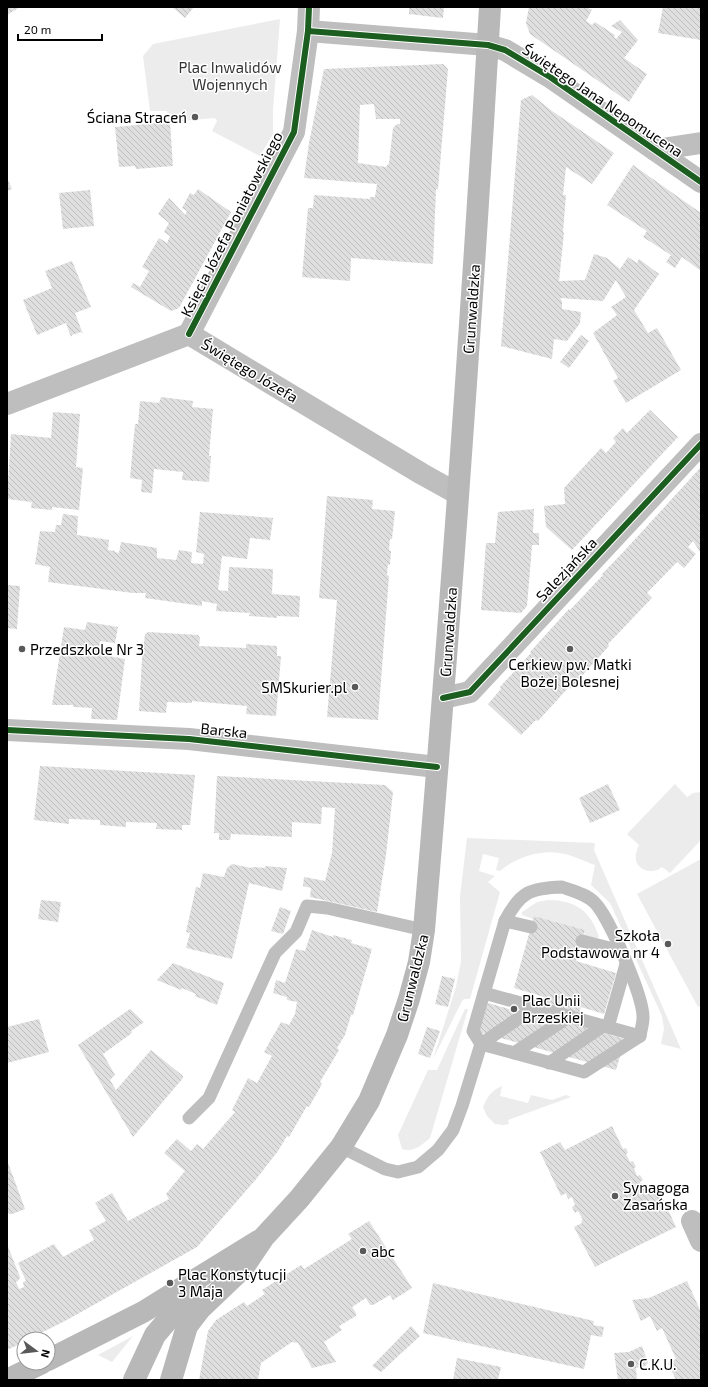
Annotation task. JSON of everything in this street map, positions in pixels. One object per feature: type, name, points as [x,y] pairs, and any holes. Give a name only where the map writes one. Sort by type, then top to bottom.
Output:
[{"type":"main road","name":"Grunwaldzka","points":[[264,1237],[300,1199],[341,1147],[369,1101],[397,1035],[419,962],[424,930],[443,698],[472,302],[490,7]]},
{"type":"main road","points":[[56,1356],[143,1312],[264,1237]]},
{"type":"main road","points":[[171,1380],[187,1326],[200,1309],[243,1268],[264,1237]]},
{"type":"main road","points":[[134,1380],[155,1335],[210,1271]]},
{"type":"main road","points":[[7,1380],[26,1371]]},
{"type":"street","name":"Księcia Józefa Poniatowskiego","points":[[189,334],[294,132],[308,31],[309,7]]},
{"type":"street","name":"Świętego Jana Nepomucena","points":[[308,31],[488,45],[505,50],[550,77],[701,182]]},
{"type":"street","points":[[655,150],[701,143]]},
{"type":"street","name":"Świętego Józefa","points":[[7,404],[189,334],[422,474],[458,494]]},
{"type":"street","name":"Salezjańska","points":[[443,698],[470,692],[701,444]]},
{"type":"street","name":"Barska","points":[[7,730],[189,739],[437,767]]},
{"type":"street","points":[[692,1221],[701,1241]]},
{"type":"lane","points":[[562,887],[579,892],[594,902],[604,915],[621,952],[640,996],[643,1017],[640,1036],[584,1072],[480,1044],[473,1031],[505,921],[514,905],[528,893],[544,888],[562,887]]},
{"type":"lane","points":[[189,1118],[209,1098],[275,953],[296,932],[307,906],[327,908],[424,930]]},
{"type":"lane","points":[[505,921],[531,927]]},
{"type":"lane","points":[[582,941],[621,952]]},
{"type":"lane","points":[[549,1063],[606,1027],[626,964]]},
{"type":"lane","points":[[484,993],[640,1036]]},
{"type":"lane","points":[[341,1147],[385,1170],[398,1172],[418,1167],[438,1150],[453,1130],[462,1106],[480,1044],[535,1007]]},
{"type":"lane","points":[[514,1053],[570,1016]]},
{"type":"green space","name":"Plac Inwalidów Wojennych","points":[[280,19],[273,110],[273,134],[260,156],[212,131],[217,121],[215,118],[168,122],[167,111],[150,111],[143,56],[153,44]]},
{"type":"green space","points":[[675,784],[687,797],[693,793],[701,792],[701,840],[670,873],[662,867],[655,871],[647,871],[637,864],[636,852],[639,845],[627,834]]},
{"type":"green space","points":[[467,838],[595,843],[594,850],[681,1049],[661,1044],[664,1029],[662,1016],[610,903],[591,885],[595,865],[572,856],[551,852],[528,856],[513,862],[500,871],[496,870],[499,858],[483,854],[479,871],[495,876],[488,882],[500,892],[470,999],[464,999],[462,1001],[433,1059],[456,987],[461,961],[460,896]]},
{"type":"green space","points":[[701,859],[701,1005],[698,1007],[637,894]]},
{"type":"green space","points":[[548,900],[566,902],[581,909],[591,920],[599,937],[595,939],[584,936],[585,930],[534,916],[533,919],[522,915],[522,912],[537,902]]},
{"type":"green space","points":[[465,1009],[468,1009],[430,1138],[421,1146],[414,1149],[402,1149],[398,1135],[428,1070],[437,1070]]},
{"type":"green space","points":[[502,1086],[500,1096],[528,1103],[531,1095],[552,1100],[566,1095],[571,1097],[508,1120],[509,1124],[495,1124],[487,1116],[483,1107],[490,1094]]},
{"type":"green space","points":[[133,1336],[112,1362],[98,1355]]},
{"type":"building","points":[[7,7],[20,7],[7,15]]},
{"type":"building","points":[[172,7],[194,7],[185,18]]},
{"type":"building","points":[[409,7],[444,7],[443,18],[409,14]]},
{"type":"building","points":[[529,7],[586,7],[592,10],[586,21],[592,25],[595,22],[615,35],[614,37],[616,39],[622,32],[611,26],[620,20],[638,40],[624,58],[647,74],[629,102],[530,34],[526,23]]},
{"type":"building","points":[[663,7],[701,7],[701,40],[658,33]]},
{"type":"building","points":[[443,64],[448,69],[438,189],[436,189],[433,264],[351,258],[350,281],[302,277],[308,208],[313,208],[314,195],[370,199],[370,197],[375,197],[377,184],[304,178],[309,143],[324,69]],"holes":[[[374,104],[376,119],[400,119],[400,124],[397,124],[393,128],[389,163],[386,167],[358,163],[360,105]]]},
{"type":"building","points":[[532,95],[552,111],[614,153],[592,184],[566,167],[563,195],[566,195],[564,233],[559,281],[585,280],[594,254],[607,258],[620,269],[628,257],[637,263],[639,259],[659,274],[634,310],[648,333],[657,328],[681,370],[626,403],[613,381],[618,378],[593,333],[617,315],[611,307],[626,297],[616,280],[603,301],[560,298],[562,301],[562,309],[581,312],[580,323],[567,341],[554,339],[552,359],[501,346],[521,100]]},
{"type":"building","points":[[170,122],[173,166],[136,169],[135,166],[119,167],[115,127]]},
{"type":"building","points":[[633,165],[701,213],[701,271],[682,257],[675,268],[666,262],[671,255],[643,237],[647,231],[607,205]]},
{"type":"building","points":[[7,178],[12,189],[7,191]]},
{"type":"building","points":[[198,189],[231,212],[179,308],[171,311],[131,287],[133,283],[140,287],[149,271],[142,267],[159,238],[167,243],[170,236],[164,232],[169,223],[158,214],[169,198],[185,215],[187,211],[182,208],[190,193],[194,195]]},
{"type":"building","points":[[90,190],[94,226],[63,229],[59,193]]},
{"type":"building","points":[[72,261],[91,307],[75,313],[83,334],[81,332],[72,335],[71,337],[66,323],[37,335],[23,300],[52,288],[45,271]]},
{"type":"building","points":[[581,335],[589,341],[569,368],[560,362]]},
{"type":"building","points":[[161,397],[193,401],[192,407],[213,409],[209,456],[211,456],[209,482],[182,480],[183,472],[154,469],[152,493],[141,492],[142,480],[130,478],[135,424],[138,424],[140,401],[159,403]]},
{"type":"building","points":[[650,410],[678,437],[572,550],[546,527],[544,506],[565,504],[564,488],[601,448],[606,453],[616,442],[613,438],[623,428],[627,433]]},
{"type":"building","points":[[53,412],[80,414],[76,467],[83,468],[79,510],[52,507],[52,510],[31,508],[32,502],[7,499],[11,434],[51,438]]},
{"type":"building","name":"Cerkiew pw. Matki Bożej Bolesnej","points":[[701,467],[701,551],[700,552],[693,541],[688,547],[696,554],[684,568],[677,562],[647,593],[652,598],[608,644],[609,646],[570,689],[569,687],[538,721],[536,720],[521,735],[488,704],[501,689],[500,687],[531,653],[530,652],[569,609],[570,610],[603,575],[602,574]]},
{"type":"building","points":[[327,496],[373,500],[372,509],[395,511],[392,539],[390,539],[389,550],[391,551],[390,565],[388,564],[387,575],[389,576],[378,720],[327,717],[337,600],[319,598]]},
{"type":"building","points":[[534,509],[533,533],[539,533],[539,545],[532,545],[527,606],[521,613],[481,610],[486,543],[495,543],[498,512]]},
{"type":"building","points":[[200,512],[273,518],[270,540],[250,538],[247,559],[222,556],[218,590],[228,591],[229,567],[273,569],[272,594],[300,596],[299,617],[277,616],[277,618],[249,616],[250,613],[216,611],[217,604],[202,601],[202,606],[145,598],[146,593],[133,593],[48,582],[50,567],[35,564],[40,531],[55,532],[56,525],[61,525],[63,514],[78,516],[77,535],[109,540],[108,550],[119,553],[121,542],[157,548],[157,558],[176,560],[179,550],[192,552],[191,563],[203,564],[204,554],[196,552]]},
{"type":"building","points":[[7,585],[20,586],[17,629],[7,628]]},
{"type":"building","points":[[87,622],[118,627],[115,643],[100,641],[98,654],[125,659],[117,720],[91,719],[92,708],[73,707],[73,705],[52,705],[64,627],[85,630]]},
{"type":"building","points":[[148,632],[198,635],[200,638],[199,646],[246,648],[246,644],[277,646],[277,656],[281,656],[276,716],[246,714],[247,706],[192,701],[192,703],[167,702],[166,713],[139,711],[142,659],[145,634]]},
{"type":"building","points":[[40,766],[195,775],[190,825],[182,825],[182,830],[156,829],[157,823],[126,822],[126,827],[100,825],[100,820],[69,819],[69,824],[34,820]]},
{"type":"building","points":[[217,776],[385,785],[393,792],[386,855],[377,912],[310,897],[311,888],[303,886],[304,877],[325,881],[332,853],[335,808],[322,807],[321,824],[292,822],[292,837],[231,834],[230,840],[219,840],[219,833],[214,833]]},
{"type":"building","points":[[608,784],[620,810],[590,823],[579,798]]},
{"type":"building","points":[[232,864],[251,868],[265,868],[265,866],[287,868],[282,891],[249,883],[232,959],[186,948],[190,933],[186,932],[196,887],[200,888],[203,873],[224,877],[227,868]]},
{"type":"building","points":[[41,900],[61,902],[58,922],[38,919]]},
{"type":"building","points":[[280,907],[291,911],[283,934],[271,931]]},
{"type":"building","points":[[534,916],[585,930],[576,961],[616,973],[604,1014],[581,1007],[576,1025],[625,1039],[616,1070],[479,1032],[488,1003],[538,1017],[544,997],[514,988]]},
{"type":"building","points":[[312,930],[333,937],[333,935],[352,940],[351,943],[372,949],[353,1015],[351,1015],[345,1035],[337,1048],[339,1050],[320,1082],[322,1084],[309,1107],[307,1106],[289,1137],[287,1136],[278,1151],[257,1178],[197,1247],[45,1331],[16,1331],[16,1346],[7,1350],[7,1244],[20,1277],[16,1282],[19,1289],[24,1287],[23,1282],[26,1281],[18,1263],[54,1244],[63,1257],[94,1240],[89,1230],[106,1221],[95,1203],[112,1193],[128,1221],[169,1199],[166,1194],[185,1171],[164,1153],[177,1139],[191,1151],[197,1144],[203,1149],[235,1112],[232,1110],[248,1078],[257,1083],[272,1056],[264,1052],[281,1022],[289,1025],[295,1014],[297,1002],[287,1000],[287,997],[273,993],[276,980],[285,983],[296,949],[305,951]]},
{"type":"building","points":[[173,963],[224,983],[217,1005],[195,996],[196,994],[182,988],[181,990],[157,980]]},
{"type":"building","points":[[442,976],[455,979],[448,1007],[435,1004]]},
{"type":"building","points":[[130,1009],[144,1022],[131,1031],[132,1033],[103,1054],[115,1075],[110,1080],[116,1090],[151,1050],[183,1076],[183,1078],[133,1137],[78,1045]]},
{"type":"building","points":[[39,1019],[49,1052],[7,1063],[7,1027]]},
{"type":"building","points":[[427,1027],[440,1031],[430,1058],[418,1054]]},
{"type":"building","name":"Synagoga Zasańska","points":[[612,1126],[623,1149],[626,1148],[628,1153],[626,1154],[630,1162],[633,1161],[636,1167],[634,1168],[637,1176],[640,1175],[643,1180],[640,1182],[645,1191],[657,1186],[676,1227],[595,1267],[574,1227],[582,1223],[581,1221],[583,1220],[578,1211],[575,1213],[572,1207],[575,1205],[572,1197],[568,1199],[566,1193],[561,1196],[540,1152],[560,1142],[565,1150]]},
{"type":"building","points":[[7,1160],[25,1209],[12,1214],[9,1214],[7,1211]]},
{"type":"building","points":[[369,1221],[412,1288],[393,1300],[390,1295],[373,1305],[370,1305],[366,1298],[352,1307],[356,1313],[356,1316],[339,1326],[342,1330],[324,1342],[336,1362],[312,1368],[298,1343],[292,1342],[261,1363],[258,1380],[199,1380],[208,1331],[216,1320],[244,1302],[247,1306],[265,1294],[262,1290],[301,1265],[304,1269],[352,1239],[348,1234]]},
{"type":"building","points":[[687,1281],[701,1312],[701,1380],[676,1380],[668,1363],[676,1359],[662,1328],[657,1331],[650,1316],[641,1321],[632,1300],[649,1298]]},
{"type":"building","points":[[433,1283],[594,1321],[593,1325],[604,1327],[602,1337],[591,1335],[584,1369],[423,1333]]},
{"type":"building","points":[[411,1326],[420,1336],[381,1372],[372,1366]]},
{"type":"building","name":"C.K.U.","points":[[642,1346],[648,1363],[645,1366],[636,1368],[637,1380],[618,1380],[614,1353],[629,1352]]},
{"type":"building","points":[[457,1358],[501,1367],[498,1380],[453,1380]]},
{"type":"cycle path","points":[[189,334],[294,132],[308,31],[309,7]]},
{"type":"cycle path","points":[[308,31],[488,45],[505,50],[550,77],[701,182]]},
{"type":"cycle path","points":[[443,698],[470,692],[701,444]]},
{"type":"cycle path","points":[[7,730],[189,739],[437,767]]},
{"type":"place","name":"Ściana Straceń","points":[[195,117]]},
{"type":"place","name":"Przedszkole Nr 3","points":[[22,649]]},
{"type":"place","name":"Cerkiew pw. Matki Bożej Bolesnej","points":[[570,649]]},
{"type":"place","name":"SMSkurier.pl","points":[[355,687]]},
{"type":"place","name":"Szkoła Podstawowa nr 4","points":[[668,944]]},
{"type":"place","name":"Plac Unii Brzeskiej","points":[[514,1009]]},
{"type":"place","name":"Synagoga Zasańska","points":[[615,1196]]},
{"type":"place","name":"abc","points":[[363,1251]]},
{"type":"place","name":"Plac Konstytucji 3 Maja","points":[[170,1283]]},
{"type":"place","name":"C.K.U.","points":[[631,1364]]}]
